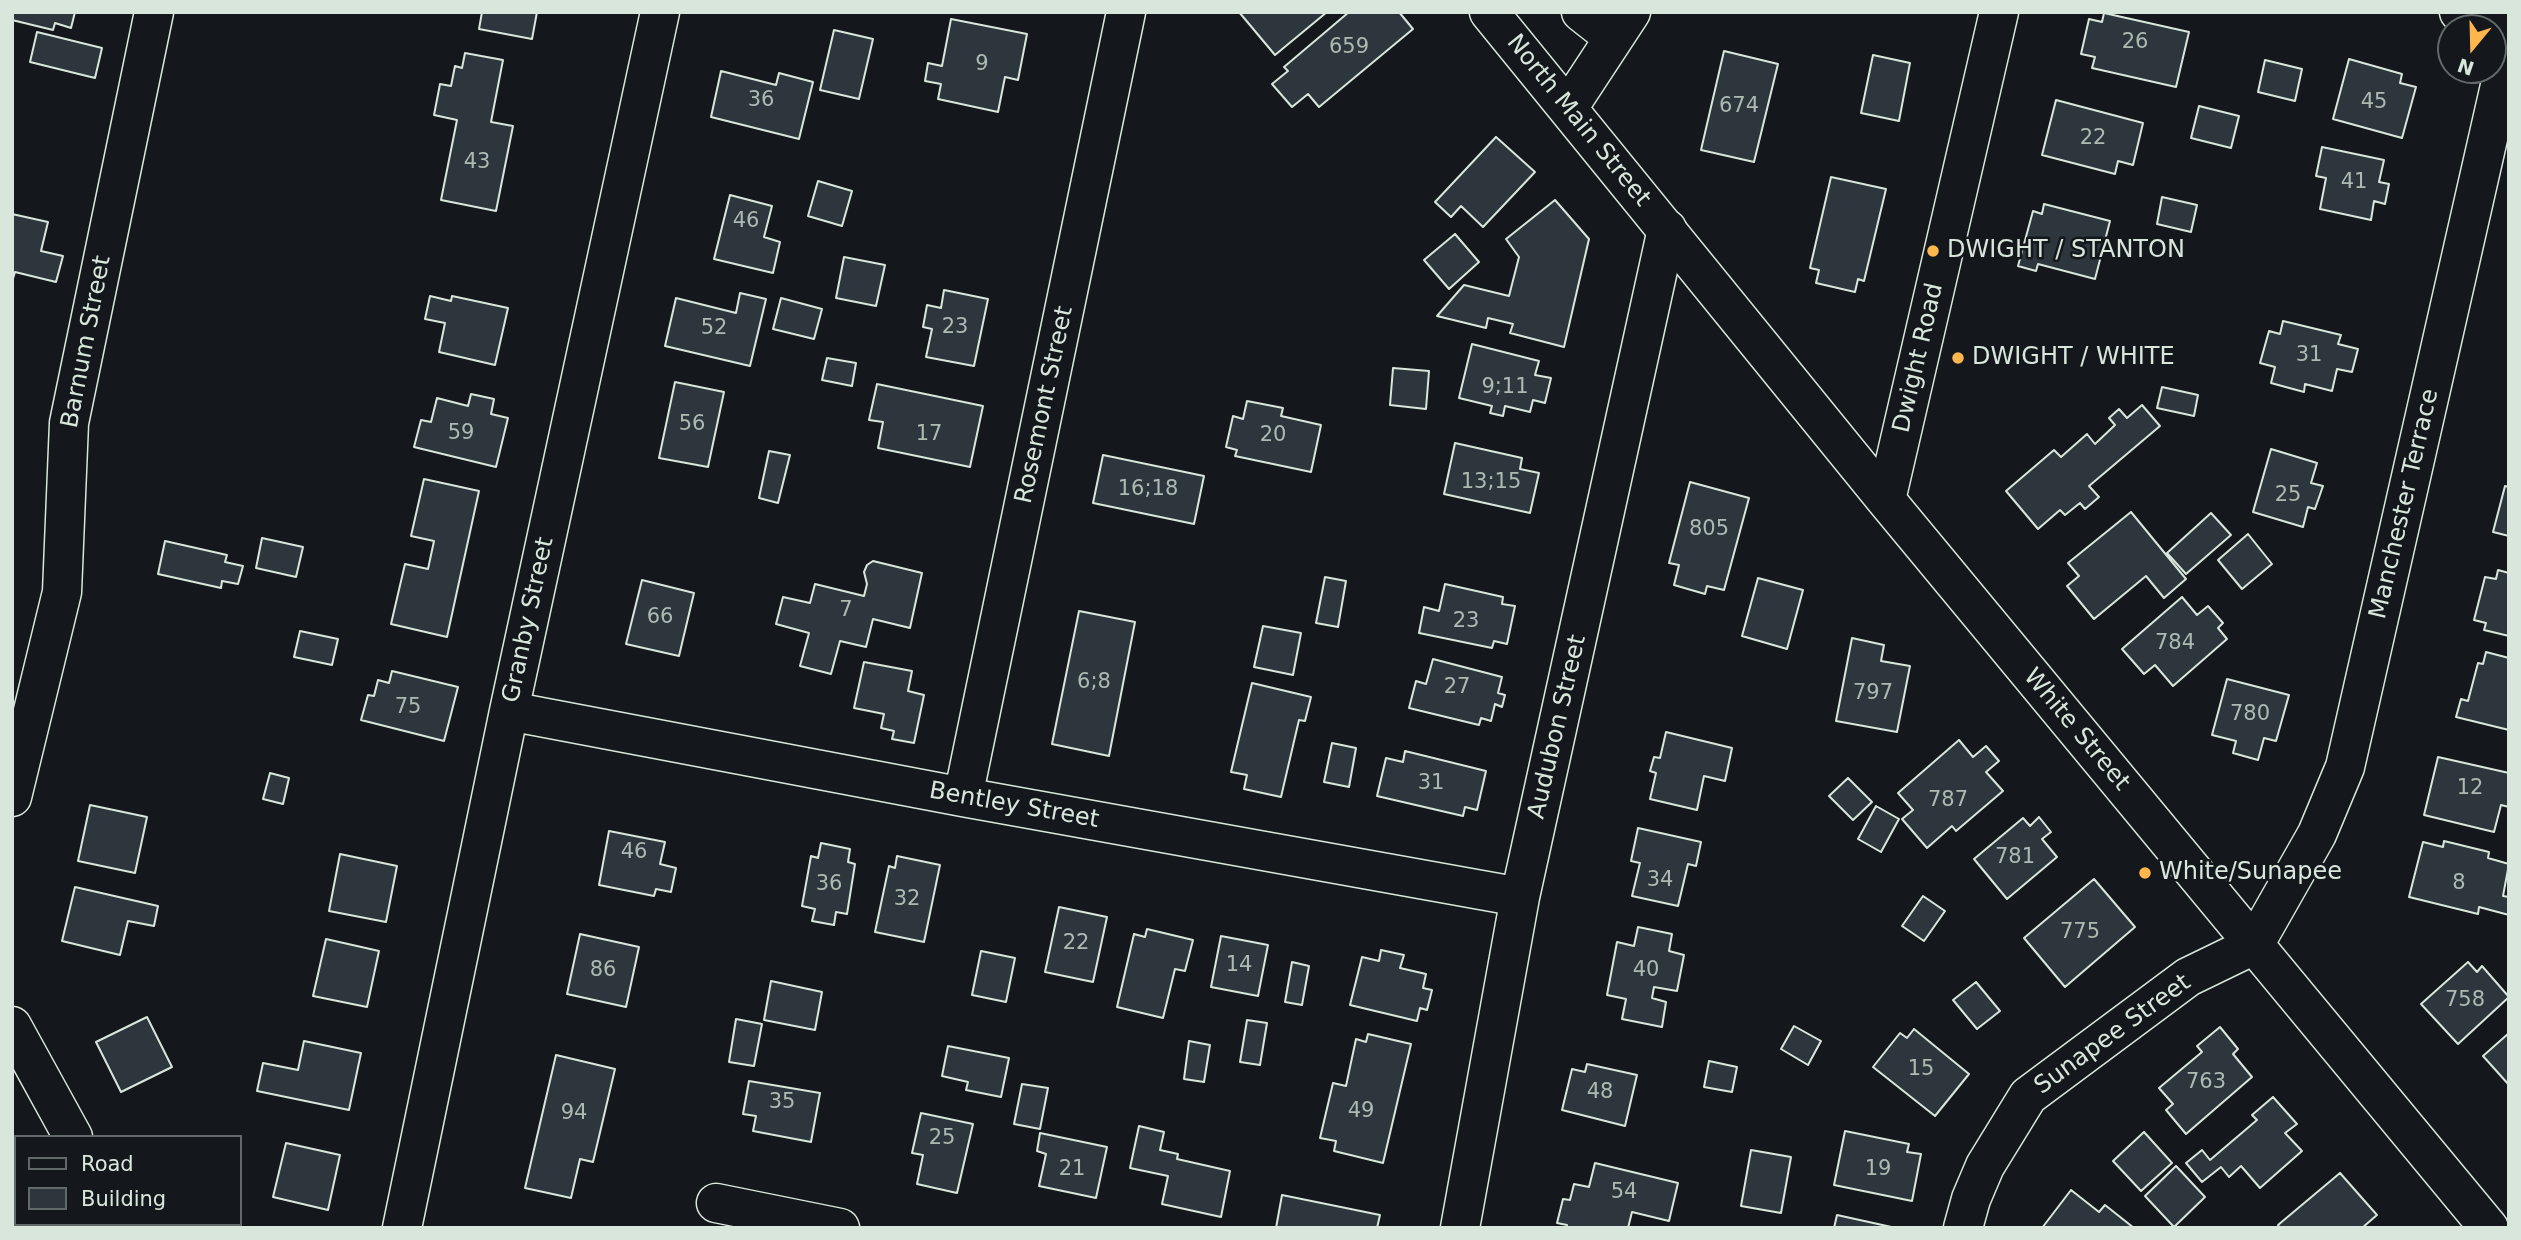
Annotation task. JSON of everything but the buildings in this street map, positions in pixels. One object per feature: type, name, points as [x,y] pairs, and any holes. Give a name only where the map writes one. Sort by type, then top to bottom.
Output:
[{"type":"street","name":"Barnum Street","points":[[12,797],[62,592],[69,424],[154,12]]},
{"type":"street","name":"Granby Street","points":[[402,1228],[509,710],[660,12]]},
{"type":"street","name":"Rosemont Street","points":[[964,797],[1126,12]]},
{"type":"street","name":"North Main Street","points":[[1489,12],[1667,229]]},
{"type":"street","points":[[1568,108],[1623,25],[1581,12]]},
{"type":"street","name":"Dwight Road","points":[[1886,500],[1999,12]]},
{"type":"street","points":[[2459,12],[2509,24]]},
{"type":"street","name":"Manchester Terrace","points":[[2254,945],[2317,834],[2346,767],[2509,46]]},
{"type":"street","name":"White Street","points":[[1667,229],[1886,500],[2489,1228]]},
{"type":"street","name":"Audubon Street","points":[[1460,1228],[1520,897],[1667,229]]},
{"type":"street","name":"Bentley Street","points":[[509,710],[964,797],[1520,897]]},
{"type":"street","name":"Sunapee Street","points":[[1964,1228],[1971,1199],[1985,1166],[2028,1096],[2188,977],[2254,945]]},
{"type":"street","points":[[12,1026],[72,1135]]},
{"type":"street","points":[[716,1203],[840,1228]]},
{"type":"place","name":"DWIGHT / STANTON","points":[[1933,251]]},
{"type":"place","name":"DWIGHT / WHITE","points":[[1958,358]]},
{"type":"place","name":"White/Sunapee","points":[[2145,873]]}]
